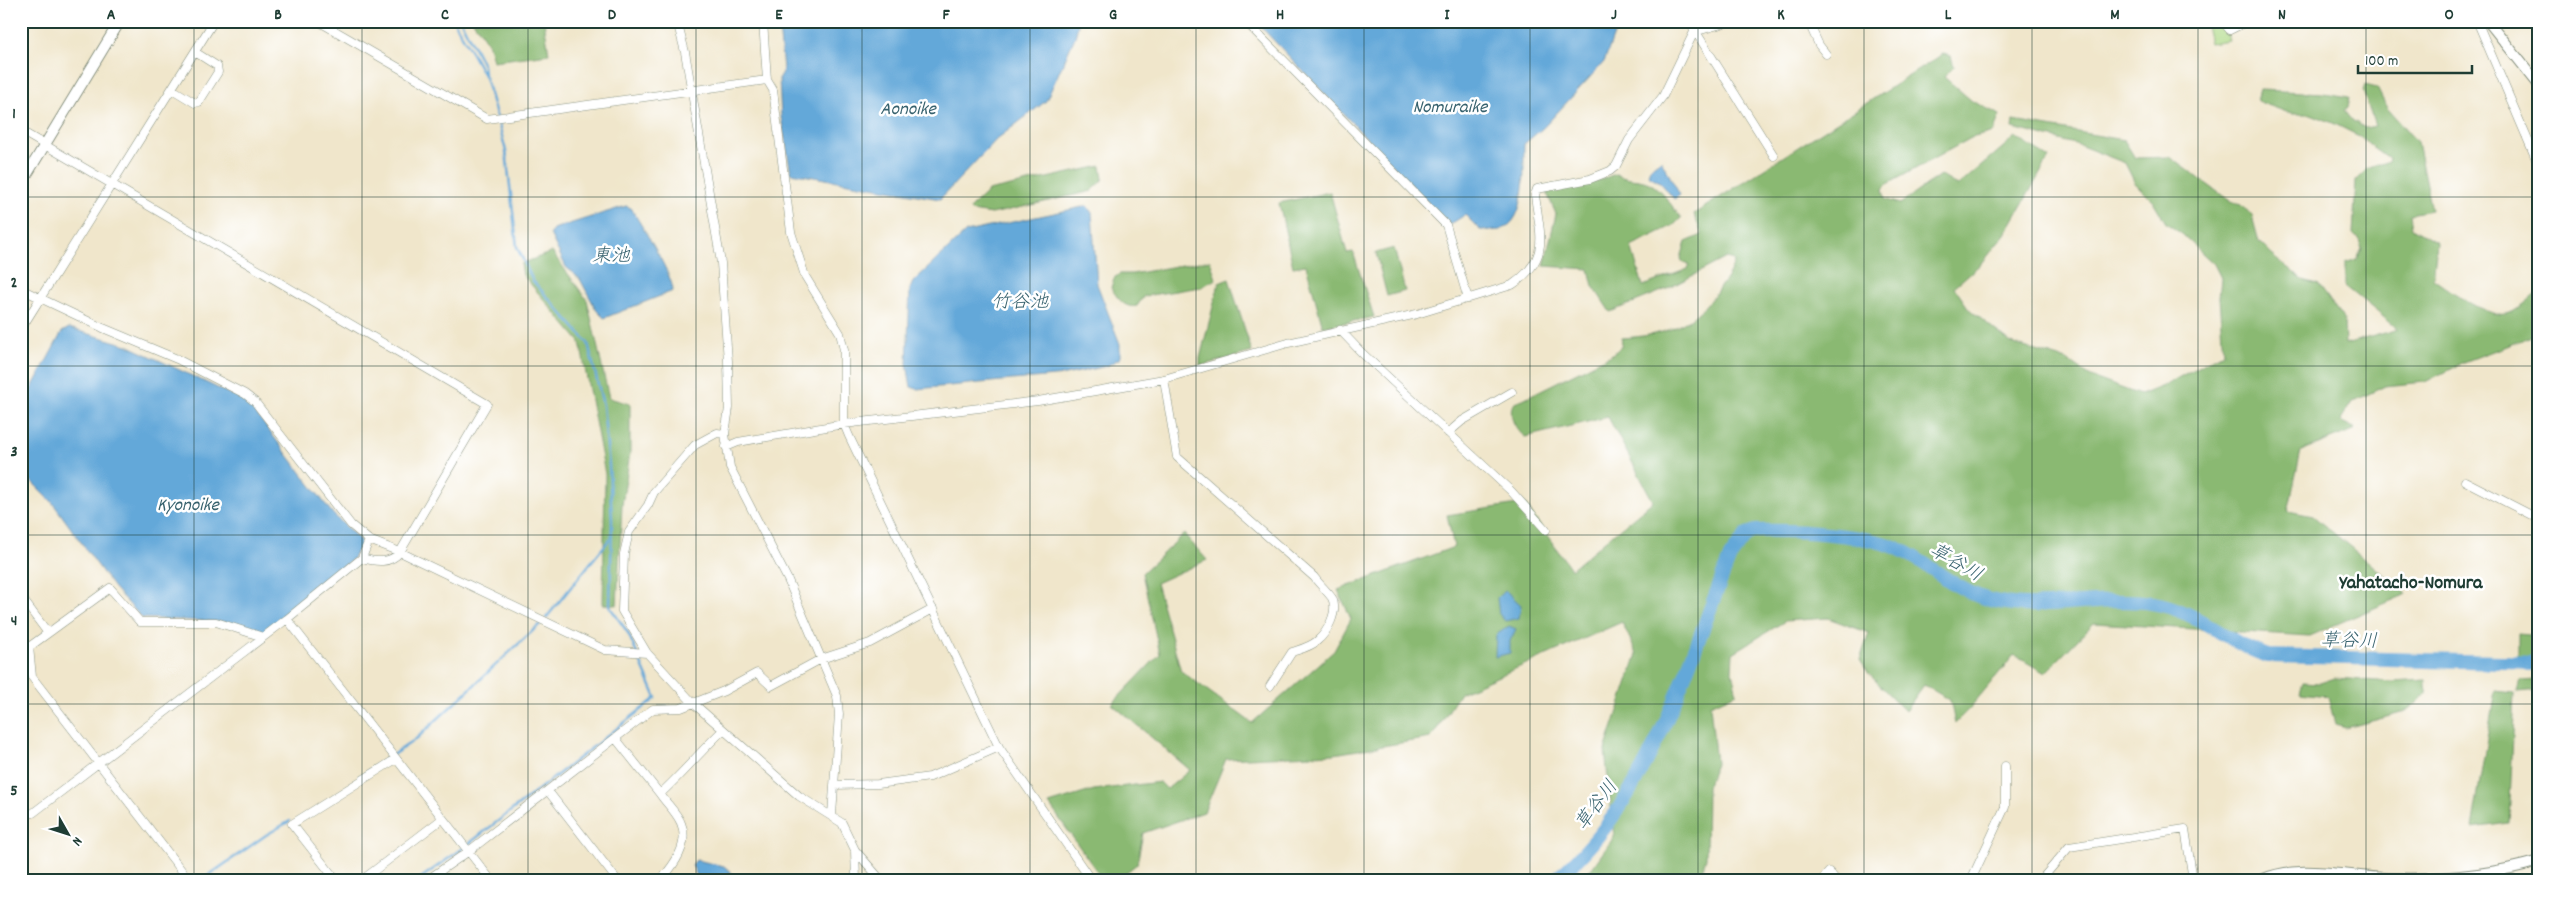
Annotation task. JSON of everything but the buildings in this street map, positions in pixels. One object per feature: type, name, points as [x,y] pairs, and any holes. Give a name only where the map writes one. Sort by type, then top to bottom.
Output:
[{"type":"main road","points":[[21,184],[120,21]]},
{"type":"main road","points":[[2488,21],[2539,85]]},
{"type":"main road","points":[[2261,880],[2290,872],[2388,878],[2437,877],[2496,870],[2539,861]]},
{"type":"street","points":[[21,330],[214,21]]},
{"type":"street","points":[[318,21],[487,119],[767,80]]},
{"type":"street","points":[[677,21],[692,90],[721,263],[728,361],[729,408],[725,434],[726,447],[730,467],[788,580],[837,696],[839,714],[832,815]]},
{"type":"street","points":[[763,21],[767,80],[772,90],[791,232],[805,276],[840,333],[844,350],[844,424],[998,747],[1091,880]]},
{"type":"street","points":[[1245,21],[1446,226],[1468,299]]},
{"type":"street","points":[[1689,21],[1694,32],[1774,156]]},
{"type":"street","points":[[726,447],[738,442],[844,424],[1038,401],[1164,379],[1340,330],[1417,314],[1512,285],[1523,278],[1537,259],[1541,247],[1535,194],[1537,189],[1590,179],[1610,171],[1616,166],[1629,140],[1663,96],[1694,32],[1732,21]]},
{"type":"street","points":[[1808,21],[1819,45],[1826,54]]},
{"type":"street","points":[[2222,21],[2230,30],[2240,25],[2242,21]]},
{"type":"street","points":[[2477,21],[2539,166]]},
{"type":"street","points":[[172,89],[195,103],[199,102],[218,72],[217,66],[195,52]]},
{"type":"street","points":[[21,131],[487,404],[400,552],[396,556],[379,563],[362,558]]},
{"type":"street","points":[[21,289],[103,328],[177,359],[245,394],[255,402],[351,525],[369,540],[400,552],[605,650],[647,653]]},
{"type":"street","points":[[1340,330],[1362,353],[1511,491],[1546,530]]},
{"type":"street","points":[[1164,379],[1177,457],[1314,577],[1333,599],[1332,619],[1319,640],[1308,647],[1292,652],[1270,686]]},
{"type":"street","points":[[1448,433],[1462,421],[1512,392]]},
{"type":"street","points":[[725,434],[717,433],[695,445],[654,492],[648,505],[629,532],[624,554],[622,612],[647,653],[693,703],[777,774],[799,796],[842,823],[855,850],[881,880]]},
{"type":"street","points":[[2465,480],[2539,519]]},
{"type":"street","points":[[21,815],[33,814],[287,619],[362,558],[369,540]]},
{"type":"street","points":[[188,880],[32,677],[25,649],[110,588],[140,622],[216,622],[264,637]]},
{"type":"street","points":[[21,597],[48,633]]},
{"type":"street","points":[[427,880],[469,851],[616,739],[652,709],[681,708],[724,691],[756,674],[771,686],[821,659],[870,642],[933,609]]},
{"type":"street","points":[[287,619],[491,880]]},
{"type":"street","points":[[660,794],[689,767],[723,730]]},
{"type":"street","points":[[616,739],[681,823],[684,837],[681,850],[671,869],[661,880]]},
{"type":"street","points":[[834,785],[878,784],[930,777],[998,747]]},
{"type":"street","points":[[336,880],[292,824],[396,759]]},
{"type":"street","points":[[1971,880],[2005,807],[2005,766]]},
{"type":"street","points":[[548,790],[616,880]]},
{"type":"street","points":[[362,880],[442,819]]},
{"type":"street","points":[[2042,880],[2069,848],[2185,829],[2193,880]]},
{"type":"street","points":[[855,850],[856,880]]},
{"type":"street","points":[[1822,880],[1829,872],[1836,880]]},
{"type":"green space","points":[[473,21],[544,21],[549,54],[493,61],[489,45]]},
{"type":"green space","points":[[2205,21],[2218,21],[2226,30],[2229,40],[2210,43]]},
{"type":"green space","points":[[1943,54],[1951,56],[1954,67],[1944,77],[1972,101],[2000,115],[1993,132],[1971,138],[1886,185],[1883,189],[1885,199],[1900,204],[1940,175],[1958,186],[2015,137],[2049,158],[2005,234],[1983,262],[1954,287],[1969,309],[2011,343],[2066,360],[2091,377],[2140,395],[2165,385],[2223,353],[2219,297],[2221,278],[2214,264],[2182,234],[2166,223],[2153,201],[2135,183],[2125,163],[2079,145],[2013,128],[2014,121],[2124,140],[2135,158],[2170,157],[2230,201],[2241,204],[2252,216],[2259,242],[2303,280],[2318,284],[2344,320],[2345,344],[2396,330],[2397,328],[2345,286],[2345,263],[2357,259],[2362,249],[2359,240],[2353,234],[2356,180],[2367,169],[2388,161],[2389,158],[2357,135],[2333,123],[2311,114],[2292,114],[2257,101],[2260,90],[2324,93],[2350,97],[2348,107],[2344,110],[2352,120],[2365,128],[2375,126],[2363,91],[2365,85],[2377,88],[2387,108],[2417,142],[2431,210],[2410,214],[2412,228],[2437,243],[2433,279],[2459,297],[2492,313],[2510,313],[2539,292],[2539,333],[2464,362],[2425,382],[2385,386],[2352,402],[2340,421],[2356,429],[2301,451],[2288,511],[2313,516],[2407,594],[2309,636],[2094,623],[2045,673],[2014,655],[1955,723],[1950,700],[1924,685],[1905,711],[1869,674],[1860,660],[1869,633],[1828,618],[1785,621],[1733,653],[1732,672],[1737,693],[1710,705],[1716,763],[1707,787],[1706,858],[1699,880],[1577,880],[1592,868],[1614,837],[1605,750],[1637,654],[1622,622],[1460,693],[1431,738],[1334,754],[1226,759],[1204,812],[1143,833],[1137,864],[1116,880],[1103,880],[1049,804],[1094,790],[1160,782],[1167,789],[1190,770],[1112,704],[1160,654],[1142,573],[1184,534],[1207,560],[1156,583],[1181,671],[1252,723],[1334,651],[1351,619],[1338,590],[1454,547],[1447,515],[1524,503],[1571,569],[1653,501],[1608,417],[1525,437],[1513,422],[1511,413],[1513,404],[1611,355],[1621,347],[1622,338],[1638,337],[1666,331],[1689,319],[1700,311],[1723,284],[1731,271],[1734,260],[1726,258],[1667,289],[1610,312],[1593,286],[1589,269],[1544,266],[1556,214],[1546,191],[1593,182],[1616,174],[1624,178],[1645,181],[1659,190],[1681,218],[1674,225],[1631,246],[1643,286],[1688,269],[1689,265],[1683,263],[1681,258],[1686,242],[1702,235],[1694,214]]},
{"type":"green space","points":[[1101,166],[1103,179],[1092,191],[992,214],[971,211],[970,208],[988,191]]},
{"type":"green space","points":[[1330,192],[1347,253],[1353,252],[1374,317],[1323,327],[1306,265],[1293,267],[1279,203]]},
{"type":"green space","points":[[1394,248],[1405,291],[1387,296],[1376,253]]},
{"type":"green space","points":[[552,252],[587,300],[609,398],[630,404],[630,453],[622,505],[617,605],[603,604],[605,474],[580,342],[523,275],[521,264]]},
{"type":"green space","points":[[1210,260],[1216,279],[1201,287],[1144,296],[1137,306],[1125,304],[1111,288],[1114,278],[1120,274],[1132,274]]},
{"type":"green space","points":[[1229,279],[1252,352],[1200,366],[1200,358],[1219,283]]},
{"type":"green space","points":[[2518,634],[2539,636],[2539,660],[2518,661]]},
{"type":"green space","points":[[2335,678],[2392,682],[2426,680],[2426,694],[2405,712],[2346,728],[2335,725],[2328,696],[2300,693],[2303,682],[2320,683]]},
{"type":"green space","points":[[2539,680],[2539,690],[2517,692],[2520,681]]},
{"type":"green space","points":[[2495,691],[2515,693],[2509,823],[2472,828]]},
{"type":"water","name":"Aonoike","points":[[777,21],[1079,21],[1075,37],[1046,101],[997,139],[940,199],[791,173],[781,117],[779,78],[783,70],[779,26],[772,25]]},
{"type":"water","name":"Nomuraike","points":[[1265,21],[1619,21],[1604,62],[1544,127],[1524,144],[1524,179],[1520,205],[1516,216],[1509,225],[1500,230],[1480,230],[1465,215],[1449,225],[1262,28]]},
{"type":"water","points":[[1661,160],[1680,195],[1674,199],[1660,182],[1648,175],[1650,168]]},
{"type":"water","name":"東池","points":[[626,206],[631,208],[656,250],[668,274],[673,291],[604,318],[597,311],[580,279],[566,267],[550,234],[553,229]]},
{"type":"water","name":"竹谷池","points":[[1087,206],[1092,213],[1097,284],[1120,344],[1120,358],[1107,366],[1065,375],[917,389],[911,387],[907,364],[910,289],[913,282],[966,232]]},
{"type":"water","name":"Kyonoike","points":[[69,328],[127,345],[247,402],[333,514],[360,540],[361,545],[352,560],[263,632],[227,622],[142,618],[114,588],[52,502],[21,471],[21,408],[62,332]]},
{"type":"water","points":[[1505,590],[1521,605],[1519,618],[1505,621],[1499,614],[1497,598]]},
{"type":"water","points":[[1509,626],[1516,629],[1510,641],[1510,653],[1495,657],[1496,635]]},
{"type":"water","points":[[696,860],[724,866],[740,880],[699,880],[692,865]]},
{"type":"waterway","points":[[418,880],[462,849],[656,698],[628,633],[610,607],[612,520],[609,465],[603,405],[588,343],[533,281],[517,247],[506,151],[495,111],[485,77],[454,21]]},
{"type":"waterway","points":[[461,21],[483,65],[484,74]]},
{"type":"waterway","name":"草谷川","points":[[1555,880],[1588,848],[1616,812],[1641,773],[1662,731],[1730,557],[1747,534],[1756,531],[1830,534],[1871,540],[1901,550],[1978,596],[2010,604],[2051,605],[2132,601],[2168,606],[2268,656],[2539,663]]},
{"type":"waterway","points":[[546,618],[609,540]]},
{"type":"waterway","points":[[360,777],[416,739],[540,624]]},
{"type":"waterway","points":[[202,880],[266,835],[290,821]]},
{"type":"district","name":"Yahatacho-Nomura","points":[[2411,581]]}]
